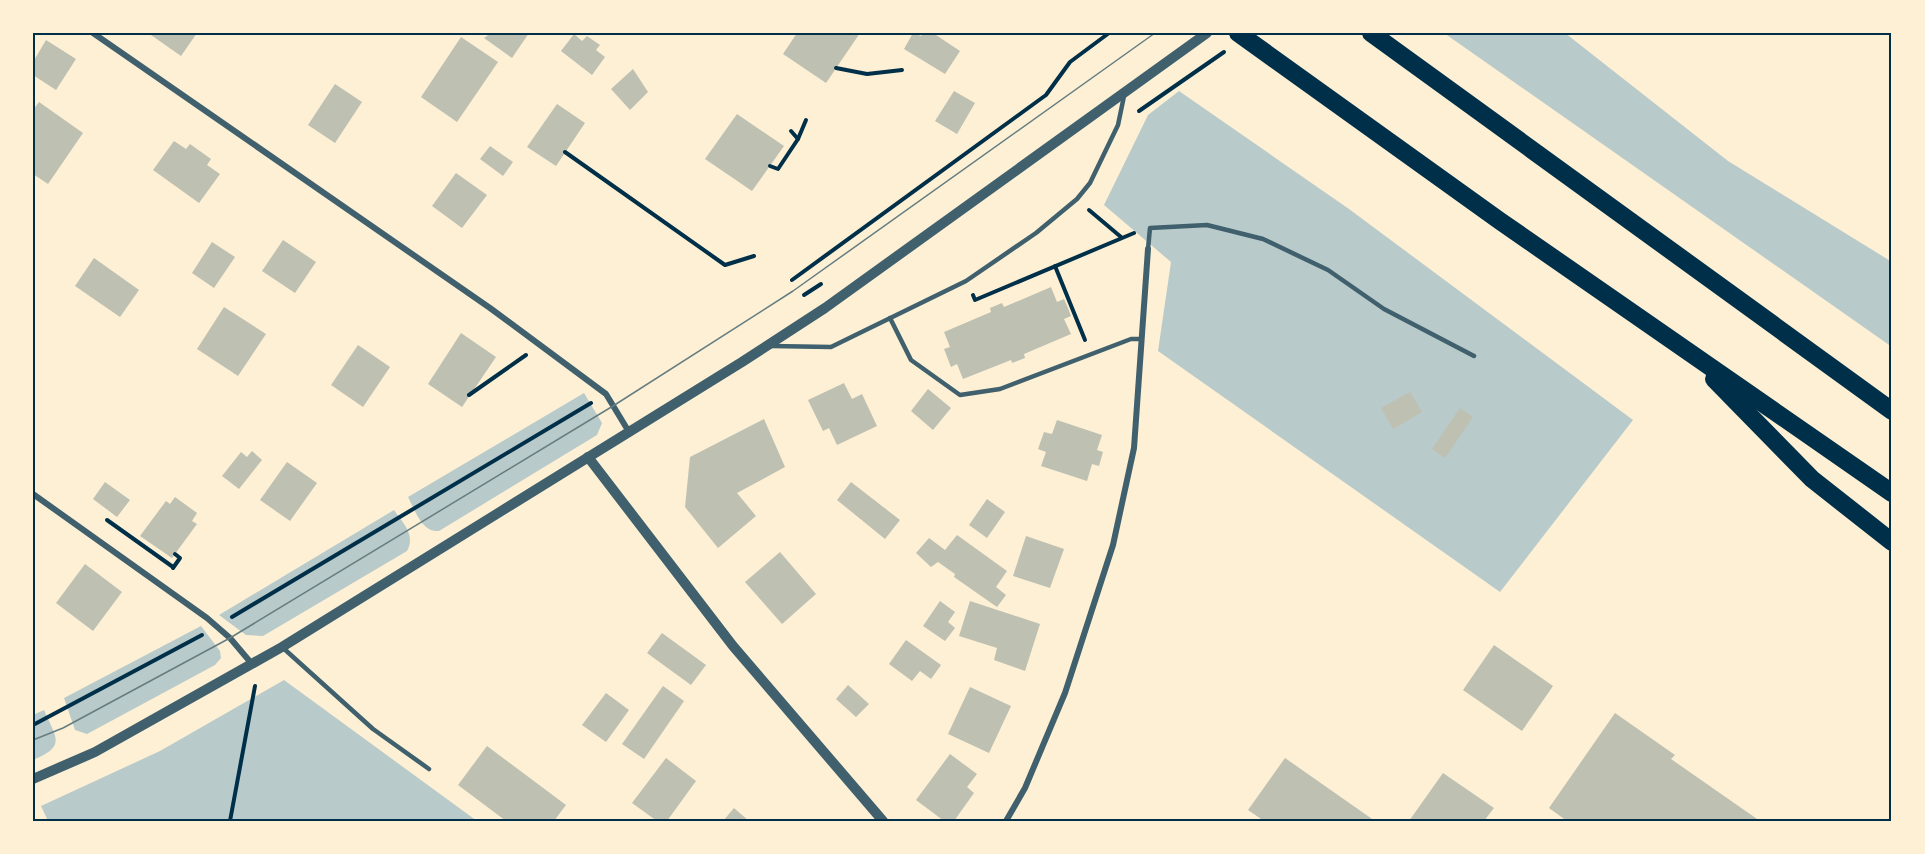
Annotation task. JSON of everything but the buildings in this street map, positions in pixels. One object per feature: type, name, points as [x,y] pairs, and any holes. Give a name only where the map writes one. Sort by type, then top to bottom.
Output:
[{"type":"highway","points":[[1371,33],[1892,411]]},
{"type":"highway","points":[[1235,40],[1892,493]]},
{"type":"highway","points":[[1688,352],[1812,479],[1892,542]]},
{"type":"street","points":[[93,33],[490,308],[606,394],[629,432]]},
{"type":"street","points":[[33,779],[95,752],[282,647],[766,346],[825,308],[1207,33]]},
{"type":"street","points":[[1006,821],[1025,788],[1065,693],[1113,545],[1134,448],[1148,249]]},
{"type":"street","points":[[588,457],[734,646],[883,821]]},
{"type":"street","points":[[33,494],[216,627],[230,638],[252,664]]},
{"type":"lane","points":[[766,346],[831,347],[966,281],[1036,233],[1077,199],[1090,183],[1114,134],[1125,91]]},
{"type":"lane","points":[[1148,249],[1150,228],[1207,225],[1263,239],[1328,270],[1384,309],[1474,356]]},
{"type":"lane","points":[[890,318],[911,360],[960,395],[1000,389],[1131,339],[1141,339]]},
{"type":"lane","points":[[282,647],[373,729],[429,769]]},
{"type":"path","points":[[792,280],[1046,95],[1070,62],[1109,33]]},
{"type":"path","points":[[1174,88],[1235,40]]},
{"type":"path","points":[[837,68],[867,74],[902,70]]},
{"type":"path","points":[[770,166],[778,169],[798,139],[806,120]]},
{"type":"path","points":[[791,131],[798,139]]},
{"type":"path","points":[[565,152],[725,265],[754,256]]},
{"type":"path","points":[[966,281],[975,300],[1121,237],[1077,199]]},
{"type":"path","points":[[1054,266],[1078,323]]},
{"type":"path","points":[[470,395],[539,346]]},
{"type":"path","points":[[33,725],[216,627],[606,394]]},
{"type":"path","points":[[107,520],[173,567]]},
{"type":"path","points":[[230,821],[255,685]]},
{"type":"shaded area","points":[[1444,33],[1565,33],[1728,161],[1892,262],[1892,347]]},
{"type":"shaded area","points":[[1179,91],[1349,209],[1633,420],[1500,592],[1158,351],[1171,262],[1104,205],[1148,115]]},
{"type":"shaded area","points":[[584,393],[602,423],[597,435],[439,531],[433,531],[424,525],[408,497]]},
{"type":"shaded area","points":[[394,510],[409,534],[407,551],[263,636],[246,635],[219,615]]},
{"type":"shaded area","points":[[201,626],[220,651],[221,658],[215,665],[87,734],[75,730],[64,698]]},
{"type":"shaded area","points":[[284,680],[477,821],[48,821],[41,806],[160,751]]},
{"type":"shaded area","points":[[44,710],[55,734],[55,745],[44,755],[33,760],[33,715]]},
{"type":"tram line","points":[[33,740],[63,728],[230,638],[613,406],[793,291],[1155,33]]}]
